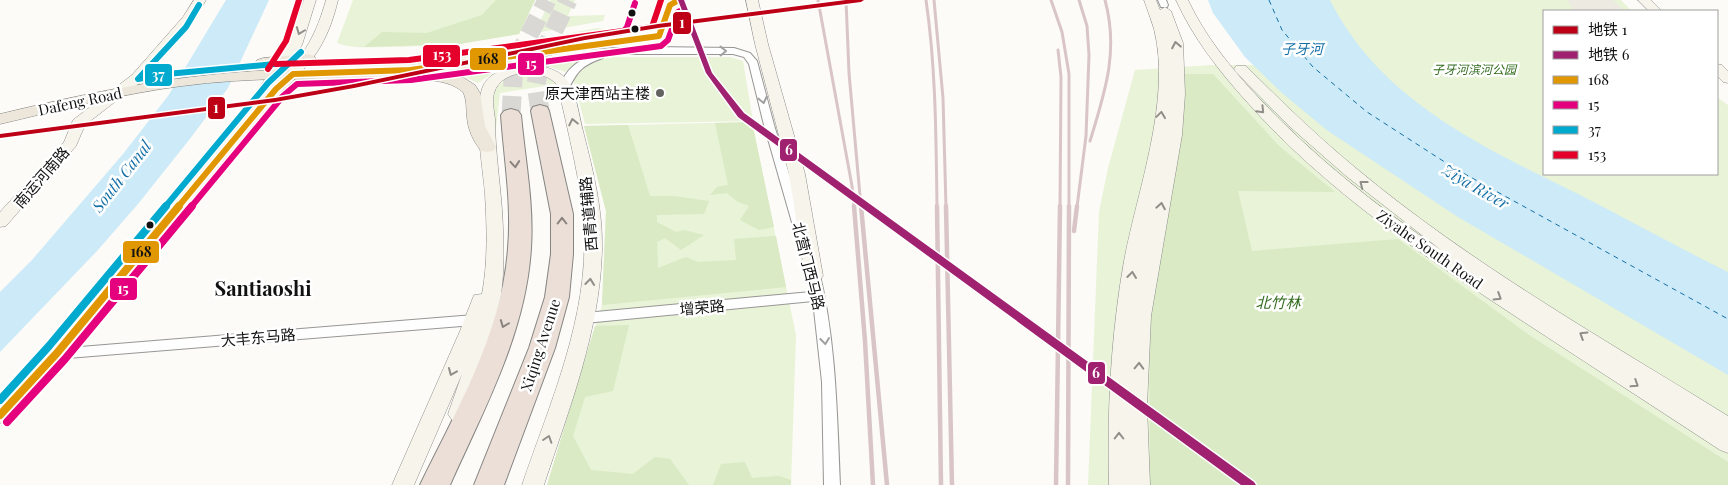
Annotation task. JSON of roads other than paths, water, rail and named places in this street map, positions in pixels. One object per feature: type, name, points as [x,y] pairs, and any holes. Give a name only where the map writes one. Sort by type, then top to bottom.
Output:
[{"type":"highway","name":"Xiqing Avenue","points":[[489,485],[542,348],[557,298],[562,254],[562,214],[540,111]]},
{"type":"highway","points":[[435,485],[472,407],[510,309],[518,266],[520,219],[511,115]]},
{"type":"main road","name":"Dafeng Road","points":[[285,70],[308,59]]},
{"type":"main road","name":"Dafeng Road","points":[[0,108],[127,83],[247,70],[437,77],[464,84],[475,98],[475,121],[480,138],[487,147]]},
{"type":"main road","name":"Dafeng Road","points":[[0,118],[127,83]]},
{"type":"street","name":"南运河南路","points":[[127,83],[178,21],[190,0]]},
{"type":"street","name":"南运河南路","points":[[0,222],[70,143],[78,123],[127,83],[188,19],[200,0]]},
{"type":"street","points":[[0,415],[276,89],[295,45],[310,0]]},
{"type":"street","points":[[308,59],[318,45],[332,0]]},
{"type":"street","points":[[752,0],[764,56],[796,173],[804,209],[814,276]]},
{"type":"street","name":"Ziyahe South Road","points":[[1182,0],[1201,35],[1229,73],[1270,119],[1322,168],[1405,234],[1454,269],[1728,444]]},
{"type":"street","name":"Ziyahe South Road","points":[[1194,0],[1208,26],[1230,58],[1294,123],[1357,179],[1416,225],[1497,280],[1728,427]]},
{"type":"street","points":[[1634,0],[1645,10]]},
{"type":"street","points":[[1644,0],[1655,10]]},
{"type":"street","points":[[1120,485],[1119,395],[1124,327],[1133,262],[1158,140],[1165,87],[1165,52],[1160,30],[1158,2]]},
{"type":"street","points":[[1139,485],[1137,406],[1141,316],[1174,135],[1178,94],[1176,43],[1158,2]]},
{"type":"street","name":"北营门西马路","points":[[622,52],[734,51],[747,55],[754,63],[769,125],[819,296],[829,382],[832,485]]},
{"type":"street","points":[[447,458],[482,338],[494,271],[493,192],[487,147],[487,93],[492,83],[507,73],[526,65],[556,56],[622,52]]},
{"type":"street","points":[[565,86],[569,76],[580,65],[598,57],[622,52]]},
{"type":"street","points":[[1718,69],[1728,79]]},
{"type":"street","points":[[507,73],[527,70],[547,71],[559,76],[565,86]]},
{"type":"street","points":[[1718,79],[1728,87]]},
{"type":"street","name":"西青道辅路","points":[[533,485],[585,318],[593,250],[588,184],[565,86]]},
{"type":"street","points":[[403,485],[474,320],[494,243]]},
{"type":"street","name":"增荣路","points":[[585,318],[819,296]]},
{"type":"street","name":"大丰东马路","points":[[50,354],[474,320]]},
{"type":"street","points":[[0,400],[50,354]]},
{"type":"street","points":[[499,485],[508,436]]},
{"type":"water","name":"South Canal","points":[[226,0],[269,0],[228,88],[138,204],[97,251],[0,352],[0,292],[32,260],[123,154],[168,96]]},
{"type":"water","name":"子牙河","points":[[1208,0],[1330,0],[1351,35],[1376,66],[1405,93],[1436,116],[1470,138],[1505,157],[1728,272],[1728,375],[1458,217],[1328,131],[1282,93],[1245,57],[1213,13]]},
{"type":"tunnel","points":[[511,115],[514,64],[547,0]]},
{"type":"tunnel","points":[[540,111],[536,84],[541,58],[568,0]]},
{"type":"railway","points":[[818,0],[852,186],[854,207]]},
{"type":"railway","points":[[846,0],[849,73],[861,207]]},
{"type":"railway","points":[[926,0],[934,77],[937,207]]},
{"type":"railway","points":[[934,0],[943,98],[946,207]]},
{"type":"railway","points":[[1051,0],[1062,32],[1069,74],[1069,206]]},
{"type":"railway","points":[[1077,207],[1086,136],[1089,55],[1087,26],[1079,0]]},
{"type":"railway","points":[[1090,141],[1105,88],[1110,54],[1111,37],[1105,0]]},
{"type":"railway","points":[[1058,50],[1061,77],[1060,207]]},
{"type":"railway","points":[[854,206],[865,341],[873,485]]},
{"type":"railway","points":[[861,206],[887,485]]},
{"type":"railway","points":[[937,206],[941,485]]},
{"type":"railway","points":[[946,206],[952,485]]},
{"type":"railway","points":[[1056,485],[1060,206]]},
{"type":"railway","points":[[1068,485],[1069,206]]},
{"type":"railway","points":[[1074,231],[1077,206]]},
{"type":"metro line","name":"6","points":[[681,0],[709,73],[741,115],[1250,485]]},
{"type":"metro line","name":"1","points":[[0,136],[275,100],[354,86],[585,38],[658,26],[861,0]]},
{"type":"place","name":"原天津西站主楼","points":[[660,93]]},
{"type":"district","name":"Santiaoshi","points":[[263,287]]},
{"type":"park label","name":"子牙河滨河公园","points":[[1474,69]]},
{"type":"park label","name":"北竹林","points":[[1278,302]]},
{"type":"water label","name":"Ziya River","points":[[1476,186]]}]
